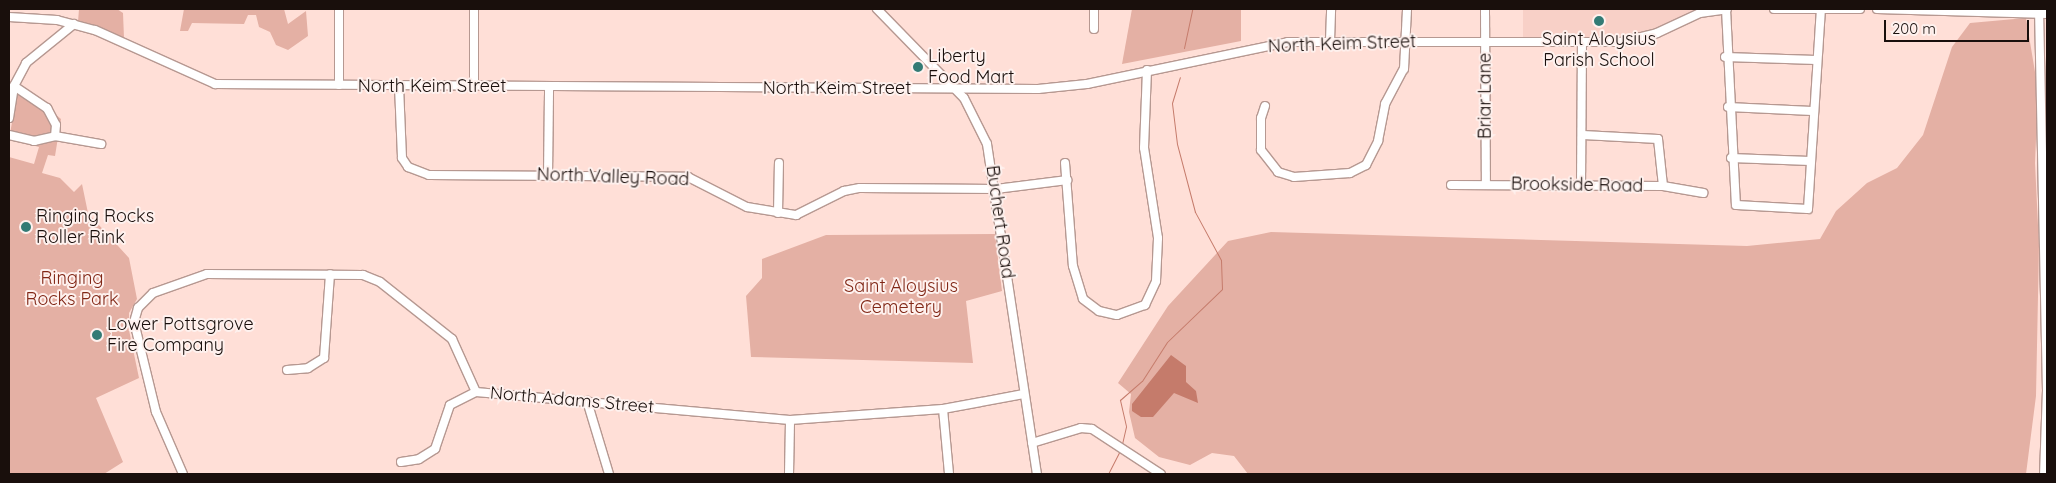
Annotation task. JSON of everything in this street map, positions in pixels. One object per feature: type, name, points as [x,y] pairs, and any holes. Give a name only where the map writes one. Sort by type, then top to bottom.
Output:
[{"type":"street","points":[[339,9],[339,85]]},
{"type":"street","points":[[474,9],[474,86]]},
{"type":"street","name":"Buchert Road","points":[[877,9],[955,88],[970,106],[985,140],[996,189],[1037,474]]},
{"type":"street","points":[[1094,9],[1094,29]]},
{"type":"street","points":[[1330,9],[1330,41]]},
{"type":"street","points":[[1266,106],[1261,118],[1261,150],[1272,168],[1294,176],[1354,172],[1366,165],[1378,141],[1385,104],[1404,69],[1408,9]]},
{"type":"street","name":"Briar Lane","points":[[1485,9],[1486,184]]},
{"type":"street","points":[[1726,9],[1728,107],[1736,205],[1808,209],[1812,110],[1821,10]]},
{"type":"street","name":"North Keim Street","points":[[9,17],[74,24],[123,42],[206,83],[550,87],[1051,88],[1147,70],[1266,44],[1330,41],[1582,42],[1637,39],[1700,11],[1726,9]]},
{"type":"street","points":[[1774,9],[1860,9]]},
{"type":"street","points":[[1876,9],[2042,12],[2046,200],[2044,474]]},
{"type":"street","points":[[9,118],[14,86],[39,49],[74,24]]},
{"type":"street","points":[[1581,186],[1583,136],[1582,42]]},
{"type":"street","points":[[1726,57],[1816,60]]},
{"type":"street","points":[[1065,164],[1073,266],[1083,299],[1099,311],[1117,315],[1145,305],[1156,282],[1158,238],[1144,148],[1147,70]]},
{"type":"street","points":[[14,86],[47,108],[56,125],[55,136]]},
{"type":"street","name":"North Valley Road","points":[[399,86],[398,147],[408,167],[429,175],[688,177],[747,207],[796,215],[811,211],[844,191],[860,188],[996,189],[1067,180]]},
{"type":"street","points":[[548,175],[550,87]]},
{"type":"street","points":[[1728,107],[1812,110]]},
{"type":"street","points":[[9,135],[34,141],[55,136],[101,144]]},
{"type":"street","points":[[1583,136],[1658,139],[1663,186]]},
{"type":"street","points":[[1731,158],[1810,162]]},
{"type":"street","points":[[778,213],[779,163]]},
{"type":"street","name":"Brookside Road","points":[[1451,185],[1663,186],[1703,193]]},
{"type":"street","points":[[287,370],[308,368],[324,358],[330,274]]},
{"type":"street","name":"North Adams Street","points":[[183,474],[156,412],[134,322],[145,298],[194,276],[363,275],[380,282],[439,327],[459,350],[476,392],[790,420],[943,409],[1024,394]]},
{"type":"street","points":[[401,462],[419,459],[435,448],[450,405],[476,392]]},
{"type":"street","points":[[587,401],[609,474]]},
{"type":"street","points":[[943,409],[949,474]]},
{"type":"street","points":[[789,474],[790,420]]},
{"type":"street","points":[[1032,443],[1081,428],[1127,448],[1161,474]]},
{"type":"shaded area","name":"Saint Aloysius Parish School","points":[[1523,9],[1696,9],[1654,30],[1626,38],[1523,40]]},
{"type":"shaded area","points":[[1171,355],[1186,366],[1186,382],[1196,391],[1198,403],[1174,393],[1153,417],[1141,417],[1132,411],[1132,404]]},
{"type":"green space","points":[[79,9],[117,9],[123,13],[124,38],[78,22]]},
{"type":"green space","points":[[184,9],[284,9],[288,24],[306,11],[308,36],[288,50],[276,45],[270,32],[259,27],[256,15],[248,15],[244,24],[192,23],[188,31],[180,31]]},
{"type":"green space","points":[[1132,9],[1241,9],[1241,41],[1122,64]]},
{"type":"green space","points":[[2026,18],[2038,90],[2035,163],[2039,246],[2036,396],[2026,474],[1248,474],[1234,456],[1212,453],[1190,465],[1159,457],[1135,438],[1129,412],[1131,394],[1118,383],[1168,306],[1228,241],[1271,232],[1747,246],[1820,239],[1836,211],[1867,183],[1897,168],[1923,135],[1952,47],[1970,23]]},
{"type":"green space","name":"Ringing Rocks Park","points":[[19,84],[61,119],[55,156],[48,155],[42,173],[60,178],[74,192],[82,184],[88,213],[129,258],[137,299],[129,313],[129,330],[139,378],[96,398],[123,462],[104,474],[9,474],[9,157],[34,164],[39,147],[9,139]]},
{"type":"green space","name":"Saint Aloysius Cemetery","points":[[995,234],[1002,291],[966,301],[973,363],[751,357],[746,296],[762,278],[762,259],[826,235]]},
{"type":"waterway","points":[[1184,48],[1192,9]]},
{"type":"waterway","points":[[1122,444],[1126,426],[1120,400],[1142,381],[1167,342],[1222,289],[1221,260],[1195,212],[1177,144],[1172,103],[1180,77]]},
{"type":"waterway","points":[[1108,474],[1120,450]]},
{"type":"place","name":"Saint Aloysius Parish School","points":[[1599,21]]},
{"type":"place","name":"Liberty Food Mart","points":[[918,67]]},
{"type":"place","name":"Ringing Rocks Roller Rink","points":[[26,227]]},
{"type":"place","name":"Lower Pottsgrove Fire Company","points":[[97,335]]}]
